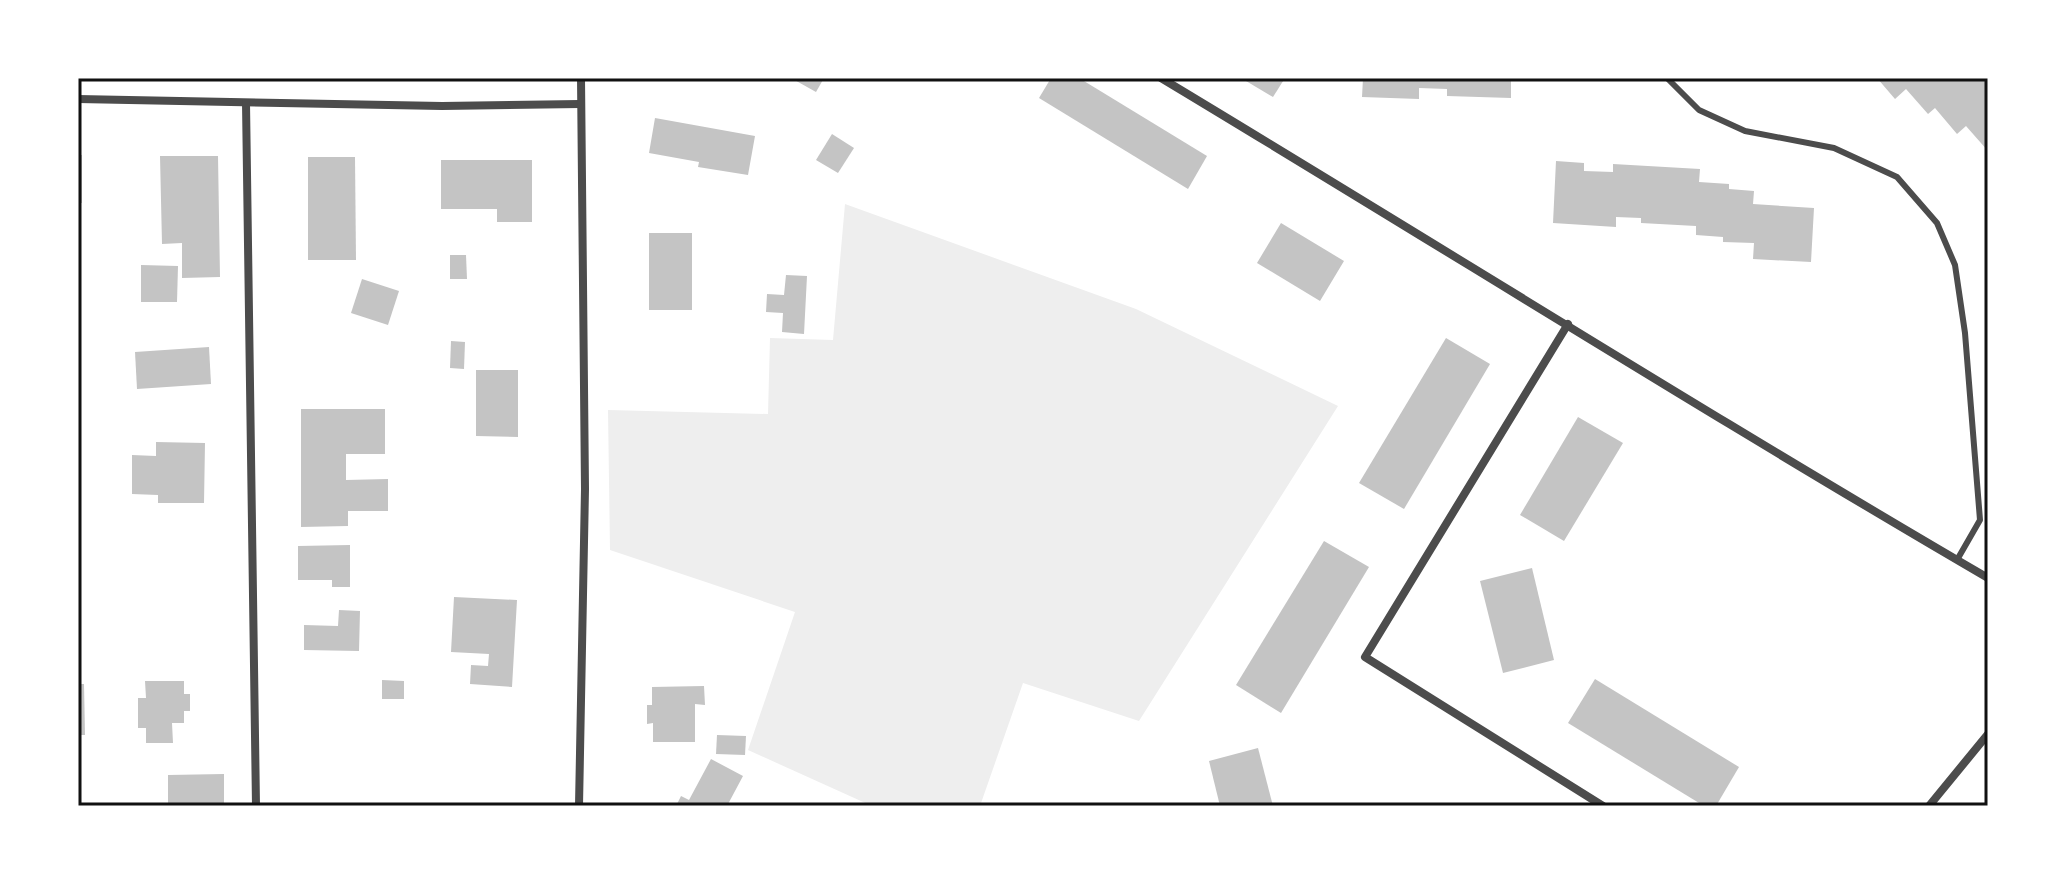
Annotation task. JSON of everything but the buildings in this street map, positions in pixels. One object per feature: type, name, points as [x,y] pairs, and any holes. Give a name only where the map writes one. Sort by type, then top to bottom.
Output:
[{"type":"street","points":[[579,806],[585,489],[581,78]]},
{"type":"street","points":[[1161,78],[1568,324],[1638,371],[1988,578]]},
{"type":"street","points":[[78,99],[442,106],[580,104]]},
{"type":"street","points":[[246,103],[256,806]]},
{"type":"street","points":[[1568,324],[1365,657],[1603,806]]},
{"type":"street","points":[[1929,806],[1988,734]]},
{"type":"lane","points":[[1667,78],[1699,110],[1745,131],[1834,148],[1897,177],[1937,223],[1955,265],[1965,333],[1980,520],[1957,560]]},
{"type":"shaded area","points":[[845,204],[1136,309],[1338,406],[1139,721],[1023,683],[980,806],[872,806],[748,750],[795,612],[610,550],[608,410],[768,414],[770,338],[833,340]]}]
